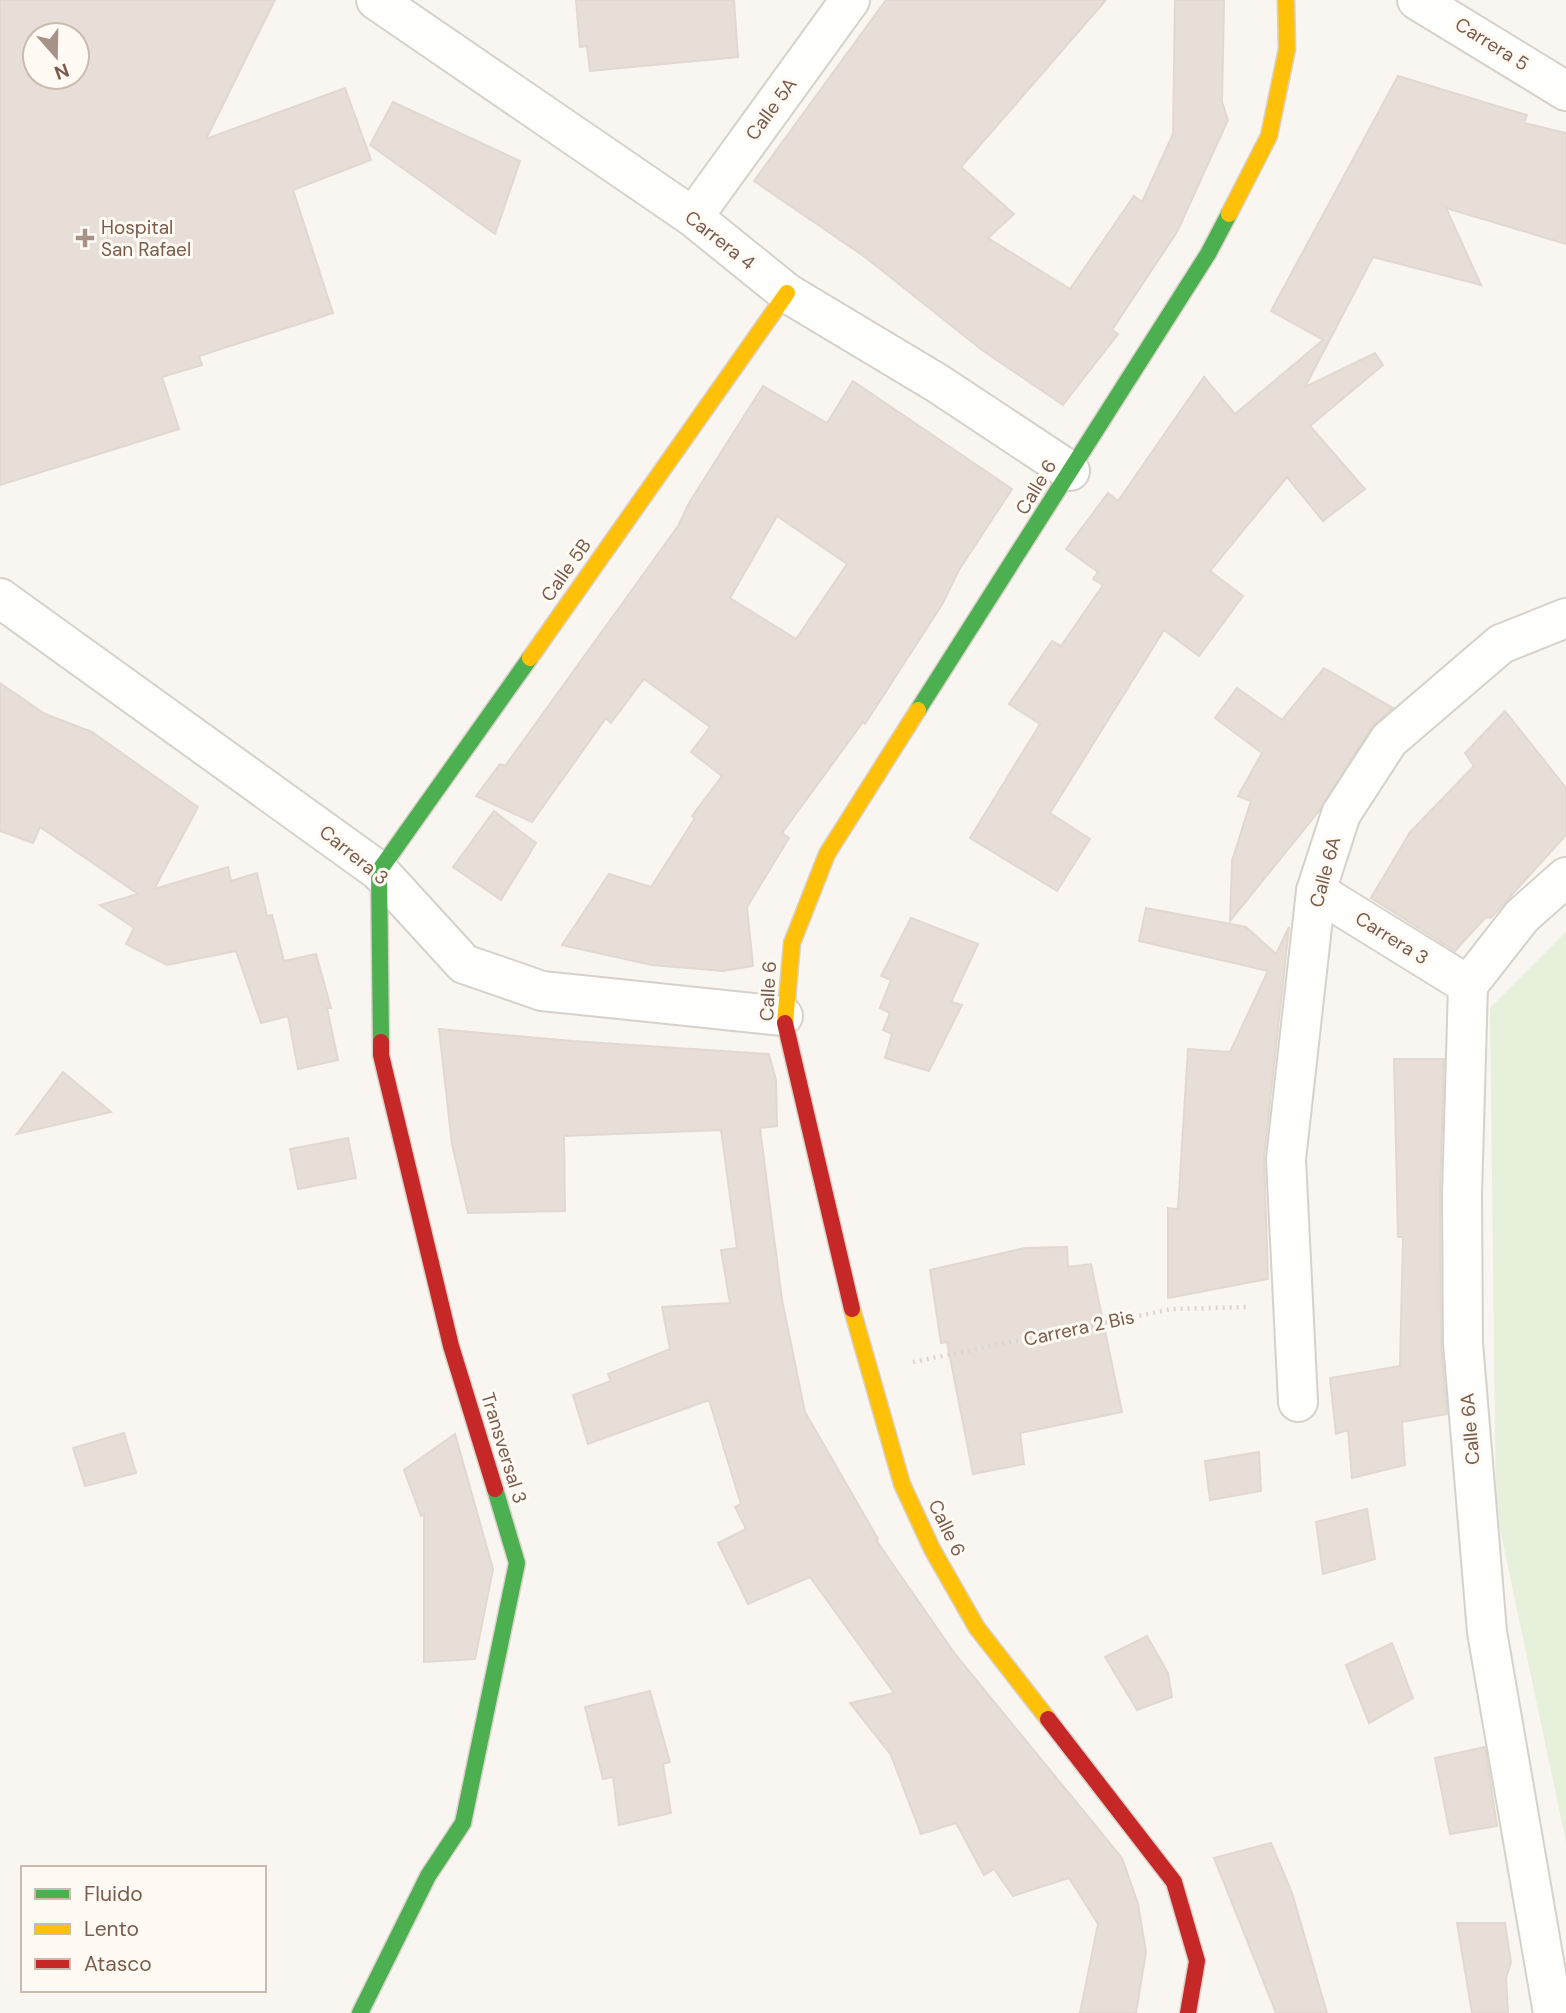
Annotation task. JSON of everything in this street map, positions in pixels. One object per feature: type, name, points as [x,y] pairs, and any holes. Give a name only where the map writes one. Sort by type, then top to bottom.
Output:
[{"type":"main road","name":"Calle 6","points":[[1188,2013],[1197,1961],[1174,1882],[976,1628],[932,1549],[902,1485],[868,1371],[783,1016],[792,943],[827,854],[924,706],[1208,254],[1269,136],[1287,49],[1286,0]]},
{"type":"main road","name":"Calle 5B","points":[[379,871],[787,293]]},
{"type":"main road","name":"Transversal 3","points":[[360,2013],[428,1876],[463,1823],[517,1563],[451,1346],[381,1055],[379,871]]},
{"type":"street","name":"Carrera 4","points":[[376,0],[693,217],[787,293],[937,383],[1070,471]]},
{"type":"street","name":"Calle 5A","points":[[693,217],[850,0]]},
{"type":"street","name":"Carrera 5","points":[[1418,0],[1566,91]]},
{"type":"street","name":"Carrera 3","points":[[0,598],[379,871],[464,964],[542,991],[783,1016]]},
{"type":"street","name":"Calle 6A","points":[[1298,1402],[1286,1159],[1316,891],[1341,814],[1389,740],[1501,644],[1566,618]]},
{"type":"street","points":[[1468,985],[1522,916],[1566,877]]},
{"type":"street","name":"Carrera 3","points":[[1316,891],[1468,985]]},
{"type":"street","name":"Calle 6A","points":[[1468,985],[1462,1195],[1463,1343],[1480,1549],[1487,1632],[1553,2013]]},
{"type":"path","name":"Carrera 2 Bis","points":[[868,1371],[1172,1309],[1293,1306]]},
{"type":"green space","points":[[1566,932],[1566,1842],[1496,1510],[1490,1008]]},
{"type":"building","name":"Hospital San Rafael","points":[[0,0],[275,0],[206,139],[345,88],[371,160],[293,190],[333,313],[199,356],[202,365],[162,377],[179,429],[0,485]]},
{"type":"building","points":[[576,0],[734,0],[738,57],[590,71],[587,46],[580,47]]},
{"type":"building","points":[[886,0],[1106,0],[961,167],[1014,214],[988,238],[1070,289],[1134,196],[1142,202],[1173,134],[1175,0],[1224,0],[1222,102],[1228,120],[1177,232],[1112,330],[1118,334],[1063,405],[982,350],[865,257],[754,181]]},
{"type":"building","points":[[1398,76],[1527,115],[1524,123],[1566,133],[1566,244],[1446,208],[1481,285],[1373,257],[1305,387],[1375,353],[1383,365],[1310,426],[1365,489],[1323,521],[1287,477],[1210,571],[1243,596],[1199,656],[1164,630],[1050,813],[1090,839],[1057,891],[970,838],[1040,724],[1009,704],[1052,641],[1061,646],[1103,585],[1093,579],[1098,572],[1066,549],[1108,493],[1118,501],[1204,377],[1235,414],[1323,340],[1271,311]]},
{"type":"building","points":[[393,102],[520,161],[495,234],[370,145]]},
{"type":"building","points":[[853,381],[1012,489],[865,724],[863,722],[782,833],[789,838],[747,907],[753,966],[723,971],[652,965],[562,945],[609,874],[651,887],[695,818],[692,816],[722,776],[691,752],[710,727],[644,679],[611,723],[606,718],[532,822],[476,796],[500,764],[505,766],[678,526],[689,503],[763,386],[827,423]],"holes":[[[777,516],[847,564],[796,639],[730,598]]]},
{"type":"building","points":[[1324,668],[1393,708],[1371,728],[1319,811],[1230,921],[1232,861],[1251,801],[1238,796],[1262,753],[1215,718],[1237,688],[1282,720]]},
{"type":"building","points":[[0,683],[45,714],[92,732],[198,807],[154,889],[228,867],[231,881],[257,873],[267,916],[272,915],[284,961],[316,954],[331,1008],[327,1008],[338,1060],[298,1069],[288,1016],[261,1023],[236,951],[167,965],[126,944],[134,928],[100,905],[138,894],[40,827],[33,843],[0,831]]},
{"type":"building","points":[[1505,711],[1566,788],[1566,835],[1491,918],[1486,917],[1455,951],[1371,898],[1410,832],[1474,766],[1465,753]]},
{"type":"building","points":[[494,811],[536,843],[501,900],[453,867]]},
{"type":"building","points":[[1146,908],[1246,927],[1276,954],[1289,927],[1264,1157],[1268,1279],[1168,1298],[1168,1208],[1178,1209],[1188,1049],[1230,1052],[1268,971],[1139,941]]},
{"type":"building","points":[[911,918],[978,944],[951,1002],[962,1005],[929,1071],[885,1058],[892,1034],[883,1030],[890,1013],[880,1008],[891,980],[881,976]]},
{"type":"building","points":[[439,1029],[769,1054],[776,1080],[777,1126],[760,1128],[782,1300],[805,1412],[878,1539],[876,1540],[955,1654],[1122,1858],[1138,1904],[1146,1952],[1136,2013],[1080,2013],[1098,1924],[1069,1878],[1013,1896],[994,1869],[984,1875],[956,1823],[921,1834],[891,1755],[850,1703],[894,1693],[810,1577],[748,1604],[718,1543],[746,1529],[735,1507],[741,1504],[709,1400],[588,1444],[573,1395],[611,1381],[608,1374],[670,1349],[662,1307],[730,1303],[721,1250],[737,1248],[721,1130],[564,1136],[565,1211],[468,1213],[452,1144]]},
{"type":"building","points":[[1394,1059],[1444,1059],[1440,1194],[1441,1343],[1447,1414],[1402,1422],[1405,1465],[1352,1478],[1348,1430],[1336,1434],[1330,1378],[1400,1366],[1403,1237],[1398,1237]]},
{"type":"building","points":[[63,1072],[111,1112],[17,1134]]},
{"type":"building","points":[[348,1138],[356,1178],[298,1189],[290,1149]]},
{"type":"building","points":[[1067,1247],[1068,1267],[1091,1264],[1122,1412],[1020,1433],[1024,1464],[973,1474],[947,1342],[941,1343],[930,1270],[1025,1248]]},
{"type":"building","points":[[124,1433],[136,1473],[85,1486],[73,1448]]},
{"type":"building","points":[[455,1434],[493,1569],[475,1659],[424,1662],[424,1514],[421,1516],[404,1470]]},
{"type":"building","points":[[1259,1452],[1261,1491],[1210,1500],[1205,1461]]},
{"type":"building","points":[[1367,1509],[1375,1559],[1323,1574],[1316,1522]]},
{"type":"building","points":[[1147,1636],[1168,1673],[1172,1697],[1137,1710],[1105,1657]]},
{"type":"building","points":[[1392,1643],[1413,1698],[1369,1723],[1346,1665]]},
{"type":"building","points":[[650,1691],[670,1762],[663,1764],[671,1813],[619,1825],[613,1777],[603,1779],[585,1707]]},
{"type":"building","points":[[1485,1747],[1497,1826],[1450,1834],[1435,1758]]},
{"type":"building","points":[[1271,1843],[1292,1893],[1327,2013],[1276,2013],[1214,1858]]},
{"type":"building","points":[[1457,1923],[1505,1923],[1511,1962],[1506,1978],[1508,2013],[1472,2013]]},
{"type":"traffic: fast","points":[[918,710],[1208,254],[1229,214]]},
{"type":"traffic: fast","points":[[381,1042],[379,871],[530,658]]},
{"type":"traffic: fast","points":[[360,2013],[428,1876],[463,1823],[517,1563],[495,1489]]},
{"type":"traffic: slow","points":[[1229,214],[1269,136],[1287,49],[1286,0]]},
{"type":"traffic: slow","points":[[530,658],[787,293]]},
{"type":"traffic: slow","points":[[785,1023],[792,943],[827,854],[918,710]]},
{"type":"traffic: slow","points":[[852,1309],[902,1484],[932,1549],[977,1628],[1048,1719]]},
{"type":"traffic: jam","points":[[785,1023],[852,1309]]},
{"type":"traffic: jam","points":[[381,1042],[381,1055],[451,1346],[495,1489]]},
{"type":"traffic: jam","points":[[1048,1719],[1174,1882],[1197,1961],[1188,2013]]},
{"type":"place","name":"Hospital San Rafael","points":[[85,238]]}]
